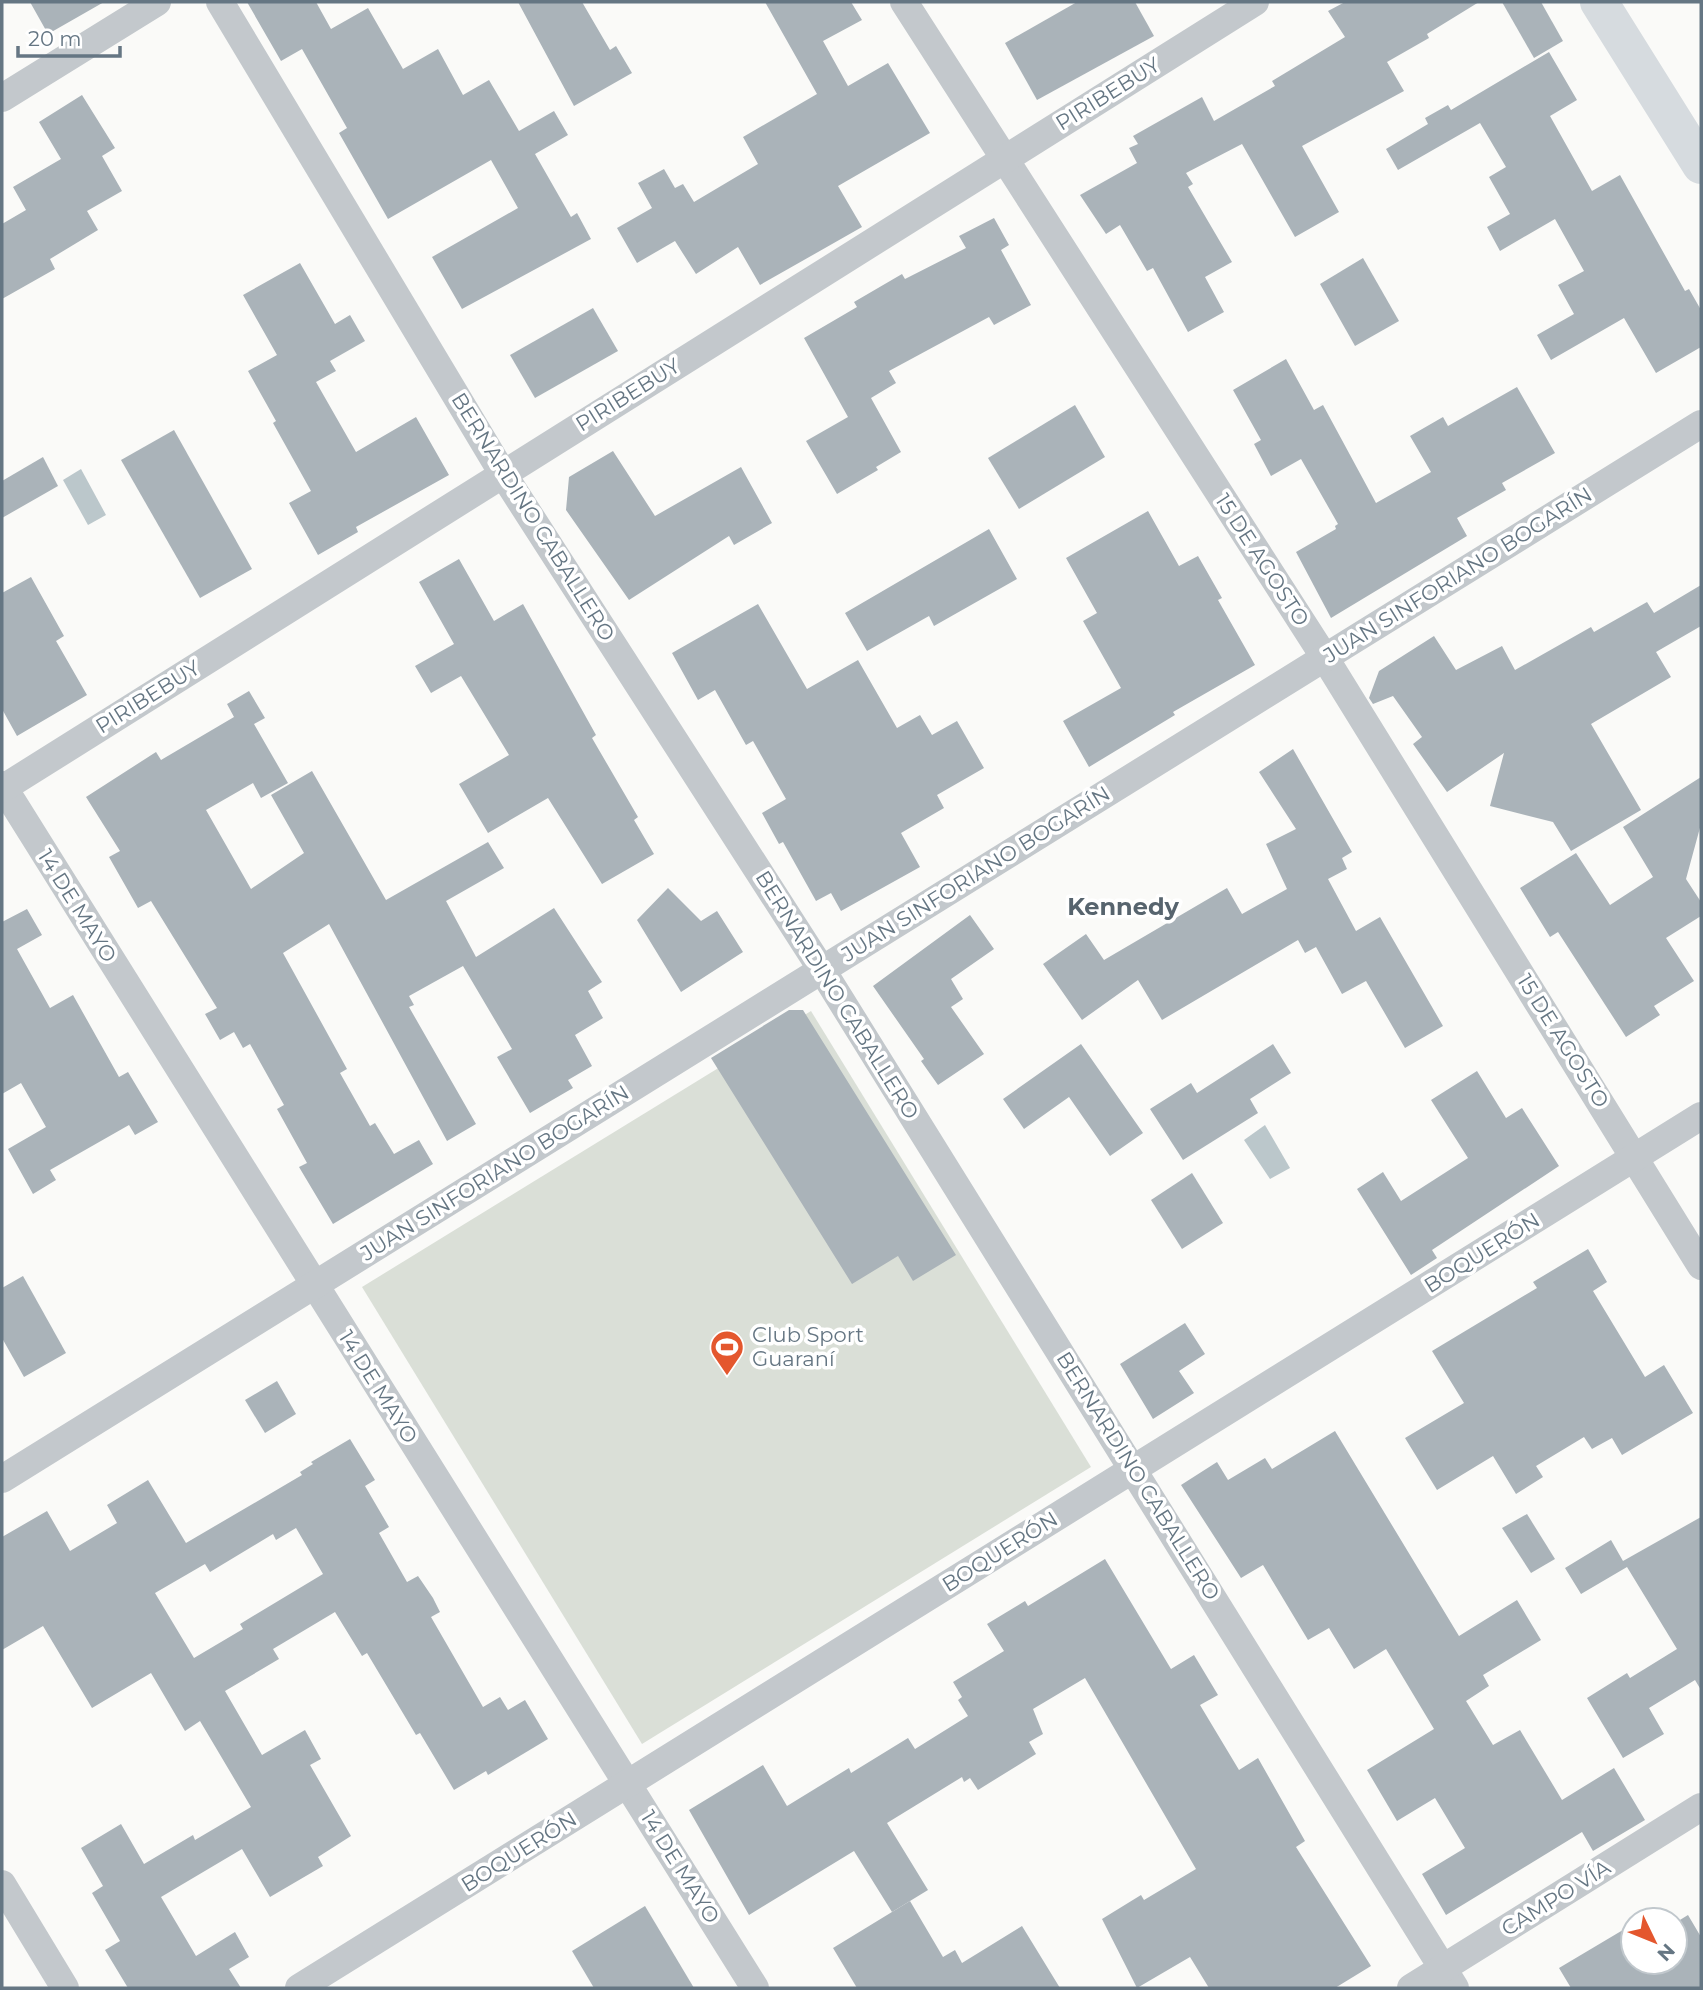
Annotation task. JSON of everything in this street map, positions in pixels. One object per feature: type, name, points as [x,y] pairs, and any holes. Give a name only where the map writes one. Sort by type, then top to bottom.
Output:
[{"type":"street","points":[[2,98],[157,2]]},
{"type":"street","name":"BERNARDINO CABALLERO","points":[[220,2],[503,474],[822,970],[1449,1978]]},
{"type":"street","name":"15 DE AGOSTO","points":[[904,2],[1325,658],[1701,1266]]},
{"type":"street","name":"PIRIBEBUY","points":[[2,787],[1255,2]]},
{"type":"street","points":[[1599,2],[1701,165]]},
{"type":"street","name":"JUAN SINFORIANO BOGARÍN","points":[[2,1479],[1701,424]]},
{"type":"street","name":"14 DE MAYO","points":[[2,787],[755,1988]]},
{"type":"street","name":"BOQUERÓN","points":[[299,1988],[1701,1116]]},
{"type":"street","name":"CAMPO VÍA","points":[[1411,1988],[1449,1978],[1701,1807]]},
{"type":"street","points":[[2,1884],[65,1988]]},
{"type":"shaded area","points":[[81,469],[106,515],[88,525],[63,480]]},
{"type":"shaded area","name":"Club Sport Guaraní","points":[[811,1011],[1091,1467],[642,1744],[362,1287]]},
{"type":"shaded area","points":[[1265,1125],[1290,1168],[1270,1179],[1244,1140]]},
{"type":"building","points":[[30,2],[104,2],[48,34]]},
{"type":"building","points":[[247,2],[316,2],[331,29],[368,8],[403,69],[438,49],[463,95],[489,80],[519,131],[554,111],[568,135],[535,154],[571,217],[577,213],[591,239],[462,309],[432,257],[518,208],[491,160],[388,219],[339,133],[347,128],[302,49],[281,61]]},
{"type":"building","points":[[518,2],[582,2],[610,50],[616,46],[632,73],[574,106]]},
{"type":"building","points":[[765,2],[851,2],[862,20],[823,41],[848,86],[888,63],[930,133],[838,186],[862,227],[760,285],[738,247],[696,274],[675,241],[637,263],[617,228],[652,208],[638,183],[664,169],[675,188],[683,184],[694,202],[758,164],[743,137],[817,94]]},
{"type":"building","points":[[1077,2],[1135,2],[1154,36],[1037,100],[1005,43]]},
{"type":"building","points":[[1345,2],[1479,2],[1427,34],[1429,38],[1387,62],[1404,91],[1302,146],[1339,212],[1295,237],[1242,144],[1186,173],[1193,184],[1188,187],[1232,262],[1205,277],[1224,312],[1188,332],[1153,268],[1147,271],[1120,225],[1106,234],[1080,195],[1137,163],[1129,148],[1138,144],[1133,136],[1202,97],[1214,121],[1275,86],[1272,81],[1345,37],[1328,11]]},
{"type":"building","points":[[1502,2],[1541,2],[1563,41],[1534,58]]},
{"type":"building","points":[[1549,52],[1577,100],[1550,116],[1592,191],[1620,175],[1685,291],[1689,289],[1701,310],[1701,347],[1656,373],[1624,318],[1551,360],[1537,335],[1574,314],[1558,285],[1584,271],[1555,219],[1500,251],[1487,227],[1510,214],[1489,177],[1506,167],[1480,123],[1398,170],[1386,149],[1428,124],[1425,118],[1448,105],[1451,110]]},
{"type":"building","points":[[82,95],[115,148],[102,156],[122,191],[87,211],[98,230],[50,259],[55,269],[2,299],[2,224],[26,210],[13,187],[61,159],[39,122]]},
{"type":"building","points":[[994,218],[1009,245],[1001,250],[1031,305],[994,325],[989,317],[889,371],[896,383],[871,398],[901,452],[876,467],[878,470],[837,494],[806,441],[848,417],[804,338],[857,307],[854,302],[902,274],[905,279],[966,248],[959,236]]},
{"type":"building","points":[[1363,258],[1399,321],[1355,346],[1320,284]]},
{"type":"building","points":[[300,263],[335,324],[350,315],[365,341],[330,361],[336,371],[316,382],[356,452],[416,417],[449,475],[356,527],[358,532],[318,555],[289,503],[311,491],[248,371],[277,355],[243,295]]},
{"type":"building","points":[[593,308],[618,351],[535,398],[510,355]]},
{"type":"building","points":[[1286,359],[1314,410],[1323,405],[1376,503],[1431,472],[1410,436],[1443,417],[1448,426],[1517,387],[1555,453],[1502,483],[1506,490],[1457,518],[1467,536],[1331,618],[1296,552],[1336,529],[1338,524],[1301,459],[1271,476],[1254,444],[1261,440],[1233,390]]},
{"type":"building","points":[[1075,405],[1105,457],[1019,509],[988,458]]},
{"type":"building","points":[[174,430],[252,569],[200,598],[121,460]]},
{"type":"building","points":[[613,451],[655,516],[741,467],[772,523],[734,545],[729,536],[629,600],[566,510],[569,477]]},
{"type":"building","points":[[43,457],[58,486],[2,518],[2,481]]},
{"type":"building","points":[[1148,511],[1179,566],[1198,556],[1222,598],[1218,600],[1255,665],[1173,712],[1175,715],[1089,767],[1063,721],[1121,688],[1083,621],[1097,613],[1066,558]]},
{"type":"building","points":[[989,529],[1017,579],[934,626],[929,616],[867,651],[845,613]]},
{"type":"building","points":[[459,559],[494,621],[523,604],[596,735],[592,738],[638,817],[634,820],[654,854],[602,884],[548,798],[488,833],[459,784],[509,755],[461,676],[431,693],[415,666],[454,644],[419,582]]},
{"type":"building","points":[[31,577],[64,636],[56,641],[87,695],[17,736],[2,709],[2,593]]},
{"type":"building","points":[[1701,585],[1701,626],[1656,652],[1671,677],[1591,724],[1641,810],[1571,851],[1553,822],[1490,806],[1504,753],[1447,792],[1413,744],[1422,737],[1393,696],[1373,704],[1369,698],[1379,671],[1434,636],[1456,670],[1502,646],[1515,670],[1591,627],[1594,632],[1647,602],[1654,613]]},
{"type":"building","points":[[758,604],[807,689],[858,660],[897,728],[920,715],[932,735],[957,721],[984,768],[937,795],[944,808],[901,833],[920,867],[841,911],[831,893],[816,901],[783,842],[779,844],[762,813],[786,799],[753,741],[746,745],[715,690],[698,700],[672,653]]},
{"type":"building","points":[[249,691],[265,718],[254,724],[288,783],[261,798],[253,783],[206,810],[251,889],[304,853],[271,795],[312,771],[386,900],[488,842],[504,868],[446,901],[476,957],[554,908],[602,982],[588,991],[603,1018],[575,1035],[592,1066],[568,1080],[573,1088],[530,1113],[497,1057],[512,1049],[463,966],[409,996],[414,1005],[409,1007],[476,1124],[447,1141],[329,924],[283,953],[347,1069],[340,1073],[370,1126],[375,1123],[394,1154],[419,1140],[433,1164],[333,1224],[299,1167],[307,1163],[277,1109],[284,1105],[250,1044],[243,1048],[234,1032],[220,1040],[205,1014],[217,1008],[151,901],[138,908],[109,857],[120,851],[86,797],[156,752],[161,760],[234,717],[227,704]]},
{"type":"building","points":[[1293,749],[1352,852],[1342,858],[1347,869],[1328,879],[1356,931],[1380,917],[1443,1026],[1405,1048],[1366,981],[1342,994],[1316,947],[1305,953],[1298,940],[1162,1020],[1138,980],[1082,1020],[1043,964],[1086,934],[1104,960],[1227,888],[1242,914],[1287,889],[1266,844],[1296,829],[1259,772]]},
{"type":"building","points":[[1701,777],[1701,824],[1686,879],[1701,902],[1701,916],[1666,938],[1694,981],[1654,1006],[1660,1015],[1626,1037],[1558,932],[1550,937],[1520,888],[1576,853],[1610,905],[1653,877],[1623,827]]},
{"type":"building","points":[[668,888],[701,921],[717,911],[743,952],[681,992],[637,920]]},
{"type":"building","points":[[27,909],[42,935],[17,949],[50,1008],[73,995],[119,1077],[128,1072],[158,1122],[135,1135],[129,1125],[50,1170],[56,1180],[33,1194],[8,1149],[46,1127],[21,1083],[2,1094],[2,922]]},
{"type":"building","points":[[970,915],[994,949],[951,979],[963,999],[951,1007],[984,1054],[938,1085],[921,1061],[924,1059],[873,986]]},
{"type":"building","points":[[789,1010],[803,1010],[956,1255],[913,1281],[898,1256],[852,1284],[711,1058]]},
{"type":"building","points":[[1081,1044],[1143,1133],[1110,1156],[1069,1097],[1024,1129],[1003,1099]]},
{"type":"building","points":[[1273,1044],[1291,1073],[1250,1099],[1258,1113],[1183,1160],[1150,1109],[1191,1083],[1197,1093]]},
{"type":"building","points":[[1477,1071],[1506,1118],[1522,1108],[1559,1166],[1432,1250],[1437,1258],[1411,1275],[1357,1189],[1383,1172],[1401,1201],[1468,1158],[1431,1100]]},
{"type":"building","points":[[1192,1173],[1223,1223],[1182,1249],[1151,1200]]},
{"type":"building","points":[[1588,1249],[1607,1282],[1593,1291],[1645,1377],[1664,1365],[1693,1413],[1622,1455],[1612,1438],[1592,1449],[1584,1437],[1536,1466],[1543,1477],[1516,1494],[1493,1456],[1437,1490],[1405,1438],[1464,1403],[1432,1351],[1537,1288],[1533,1282]]},
{"type":"building","points":[[23,1276],[66,1353],[24,1377],[2,1338],[2,1288]]},
{"type":"building","points":[[1185,1323],[1205,1354],[1179,1371],[1194,1393],[1153,1419],[1120,1364]]},
{"type":"building","points":[[277,1381],[296,1414],[265,1433],[245,1400]]},
{"type":"building","points":[[1335,1431],[1459,1636],[1517,1600],[1541,1640],[1483,1675],[1489,1686],[1466,1701],[1493,1745],[1520,1730],[1562,1800],[1614,1768],[1645,1820],[1593,1851],[1582,1832],[1446,1915],[1422,1874],[1465,1848],[1435,1798],[1397,1821],[1367,1770],[1434,1729],[1386,1649],[1354,1669],[1329,1628],[1308,1640],[1263,1565],[1241,1578],[1181,1485],[1217,1462],[1228,1480],[1265,1458],[1272,1469]]},
{"type":"building","points":[[350,1439],[375,1480],[365,1486],[389,1527],[379,1533],[407,1582],[418,1576],[433,1598],[440,1612],[431,1617],[483,1707],[500,1697],[508,1710],[525,1700],[548,1739],[488,1775],[486,1771],[454,1790],[420,1733],[416,1735],[367,1653],[362,1656],[335,1612],[273,1649],[279,1659],[225,1691],[262,1755],[305,1730],[321,1759],[310,1765],[351,1836],[318,1857],[323,1866],[270,1897],[242,1849],[161,1897],[196,1956],[235,1932],[249,1957],[229,1969],[241,1988],[128,1988],[105,1950],[120,1941],[92,1893],[103,1886],[81,1848],[121,1824],[144,1864],[193,1835],[195,1840],[251,1807],[200,1721],[185,1731],[151,1673],[92,1708],[43,1626],[2,1650],[2,1537],[47,1511],[70,1551],[117,1523],[107,1505],[148,1480],[186,1543],[302,1475],[300,1472],[313,1464],[311,1462]],"holes":[[[296,1528],[323,1574],[240,1624],[243,1629],[194,1658],[155,1593],[205,1564],[210,1572],[273,1534],[276,1540]]]},
{"type":"building","points":[[1527,1514],[1555,1559],[1531,1573],[1502,1528]]},
{"type":"building","points":[[1701,1517],[1701,1690],[1695,1680],[1649,1708],[1664,1734],[1623,1758],[1587,1698],[1627,1673],[1630,1678],[1677,1649],[1627,1567],[1581,1594],[1565,1568],[1611,1540],[1623,1561]]},
{"type":"building","points":[[1105,1559],[1171,1669],[1194,1655],[1218,1695],[1200,1705],[1239,1770],[1258,1758],[1305,1841],[1296,1847],[1371,1966],[1335,1988],[1209,1988],[1190,1957],[1137,1988],[1102,1919],[1141,1895],[1144,1900],[1196,1869],[1085,1678],[1033,1709],[1043,1734],[1029,1742],[1036,1754],[978,1790],[970,1778],[964,1782],[962,1777],[887,1823],[928,1890],[892,1912],[854,1851],[749,1915],[689,1810],[763,1765],[787,1806],[849,1768],[851,1773],[908,1738],[915,1749],[968,1716],[958,1700],[962,1697],[953,1682],[1004,1651],[987,1624],[1025,1601],[1028,1606]]},
{"type":"building","points":[[910,1901],[943,1957],[955,1950],[962,1963],[1022,1926],[1060,1988],[857,1988],[833,1948]]},
{"type":"building","points":[[645,1906],[694,1988],[594,1988],[572,1951]]},
{"type":"building","points":[[1689,1917],[1701,1937],[1701,1988],[1571,1988],[1559,1968],[1619,1932],[1619,1976],[1689,1976]]},
{"type":"place","name":"Club Sport Guaraní","points":[[727,1377]]},
{"type":"district","name":"Kennedy","points":[[1123,907]]}]
